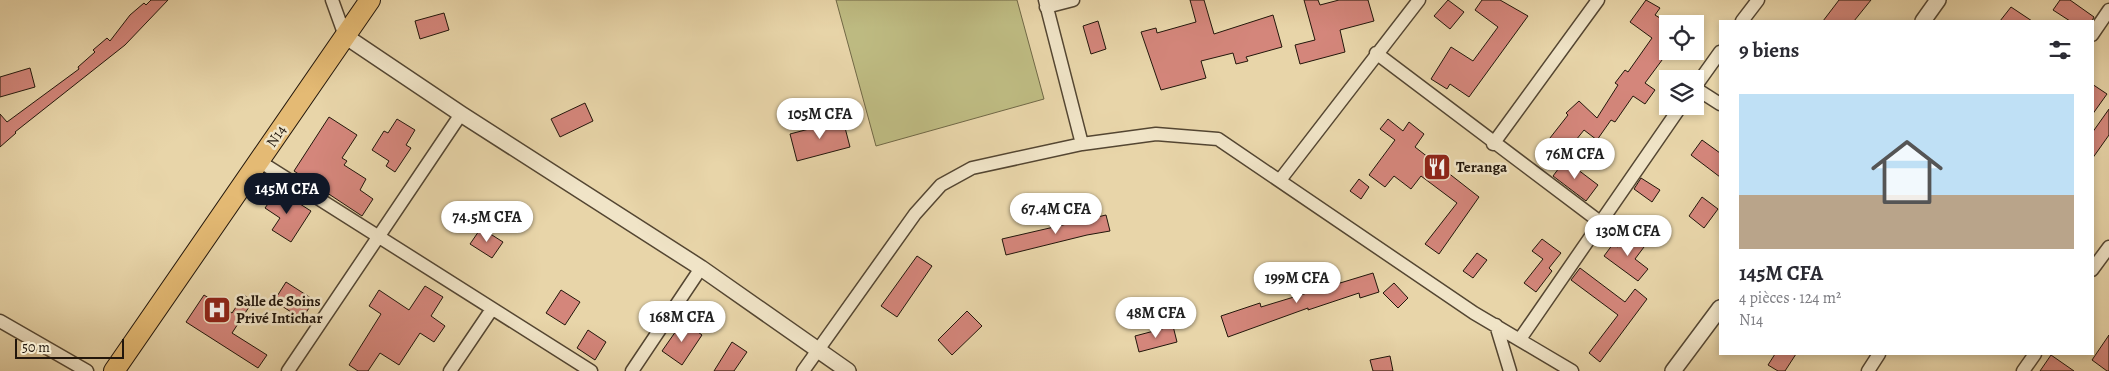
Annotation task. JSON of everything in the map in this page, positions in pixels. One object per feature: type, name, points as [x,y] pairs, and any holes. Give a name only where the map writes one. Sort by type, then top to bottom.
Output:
[{"type":"main road","name":"N14","points":[[114,371],[370,0]]},
{"type":"street","points":[[332,0],[345,36],[701,268],[848,371]]},
{"type":"street","points":[[1073,0],[1046,3],[1082,144]]},
{"type":"street","points":[[1280,180],[1376,53],[1419,0]]},
{"type":"street","points":[[1493,144],[1598,0]]},
{"type":"street","points":[[1743,20],[1758,0]]},
{"type":"street","points":[[1924,20],[1938,0]]},
{"type":"street","points":[[2094,32],[2109,10]]},
{"type":"street","points":[[1376,53],[1493,144],[1600,222]]},
{"type":"street","points":[[1704,74],[1719,53]]},
{"type":"street","points":[[1704,93],[1719,103]]},
{"type":"street","points":[[288,371],[462,114]]},
{"type":"street","points":[[1520,339],[1675,115]]},
{"type":"street","points":[[803,371],[915,214],[940,185],[972,168],[1082,144],[1156,134],[1218,139],[1474,313],[1572,371]]},
{"type":"street","points":[[259,161],[591,371]]},
{"type":"street","points":[[2100,260],[2109,247]]},
{"type":"street","points":[[632,371],[701,268]]},
{"type":"street","points":[[450,371],[492,309]]},
{"type":"street","points":[[1674,371],[1719,309]]},
{"type":"street","points":[[0,321],[87,371]]},
{"type":"street","points":[[1496,325],[1510,371]]},
{"type":"street","points":[[1868,371],[1878,355]]},
{"type":"street","points":[[2024,371],[2034,355]]},
{"type":"shaded area","points":[[836,0],[1017,0],[1044,99],[876,146]]},
{"type":"building","points":[[151,0],[168,0],[125,45],[15,132],[0,147],[0,114],[7,122],[79,69],[78,67],[95,52],[93,50],[107,38],[110,41],[130,15],[144,3],[146,5]]},
{"type":"building","points":[[1190,0],[1204,0],[1214,34],[1273,15],[1282,47],[1246,57],[1248,61],[1236,64],[1233,53],[1201,61],[1206,78],[1161,90],[1141,32],[1156,28],[1157,33],[1196,22]]},
{"type":"building","points":[[1304,0],[1318,0],[1320,5],[1339,0],[1368,0],[1374,21],[1340,30],[1345,52],[1300,64],[1295,45],[1315,40]]},
{"type":"building","points":[[1448,0],[1464,12],[1450,29],[1434,16]]},
{"type":"building","points":[[1482,0],[1500,0],[1528,16],[1469,97],[1450,84],[1447,89],[1431,79],[1451,47],[1473,61],[1498,27],[1475,10]]},
{"type":"building","points":[[1646,0],[1660,8],[1655,15],[1659,17],[1659,60],[1662,60],[1645,83],[1655,90],[1645,104],[1633,96],[1615,122],[1611,120],[1597,140],[1584,130],[1556,165],[1539,152],[1568,115],[1566,113],[1579,101],[1597,118],[1618,85],[1615,83],[1625,70],[1628,72],[1652,38],[1630,22]]},
{"type":"building","points":[[1839,0],[1871,0],[1855,20],[1824,20]]},
{"type":"building","points":[[2060,0],[2070,0],[2094,17],[2092,20],[2068,20],[2053,10]]},
{"type":"building","points":[[2011,7],[2030,20],[2001,20]]},
{"type":"building","points":[[444,13],[449,30],[420,39],[415,21]]},
{"type":"building","points":[[1098,21],[1106,49],[1091,54],[1083,26]]},
{"type":"building","points":[[30,68],[35,87],[0,97],[0,77]]},
{"type":"building","points":[[2094,85],[2107,94],[2094,112]]},
{"type":"building","points":[[585,103],[593,121],[560,137],[551,119]]},
{"type":"building","points":[[2109,109],[2109,135],[2094,156],[2094,130]]},
{"type":"building","points":[[329,117],[357,135],[342,158],[347,161],[344,165],[366,179],[360,190],[373,199],[362,216],[294,171]]},
{"type":"building","points":[[397,119],[415,130],[406,145],[411,148],[395,172],[386,166],[389,161],[372,150],[384,131],[388,133]]},
{"type":"building","points":[[1388,119],[1403,131],[1409,122],[1424,134],[1415,147],[1479,197],[1439,254],[1425,244],[1457,203],[1421,176],[1411,189],[1394,176],[1385,187],[1369,175],[1395,140],[1380,129]]},
{"type":"building","points":[[843,120],[850,147],[797,161],[790,134]]},
{"type":"building","points":[[1702,140],[1719,152],[1719,176],[1691,155]]},
{"type":"building","points":[[1565,160],[1598,185],[1586,201],[1553,176]]},
{"type":"building","points":[[1641,178],[1660,190],[1652,202],[1634,189]]},
{"type":"building","points":[[1359,179],[1369,187],[1361,199],[1350,191]]},
{"type":"building","points":[[278,190],[311,211],[291,242],[272,230],[280,218],[265,208]]},
{"type":"building","points":[[1702,197],[1718,209],[1704,228],[1689,216]]},
{"type":"building","points":[[1106,215],[1110,231],[1006,255],[1002,239]]},
{"type":"building","points":[[481,228],[503,242],[492,258],[470,244]]},
{"type":"building","points":[[1627,234],[1644,247],[1635,259],[1648,269],[1638,281],[1604,256],[1613,244],[1618,247]]},
{"type":"building","points":[[1542,239],[1561,253],[1549,268],[1552,271],[1536,292],[1524,283],[1543,259],[1532,251]]},
{"type":"building","points":[[1477,253],[1487,260],[1473,278],[1463,271]]},
{"type":"building","points":[[917,256],[932,266],[897,317],[881,306]]},
{"type":"building","points":[[1580,268],[1625,302],[1635,289],[1647,299],[1600,362],[1589,353],[1618,315],[1571,280]]},
{"type":"building","points":[[1373,273],[1379,292],[1360,298],[1359,293],[1308,310],[1308,308],[1228,337],[1221,316],[1260,303],[1261,307]]},
{"type":"building","points":[[286,282],[314,300],[302,319],[274,301]]},
{"type":"building","points":[[1394,283],[1408,298],[1398,308],[1383,293]]},
{"type":"building","points":[[425,286],[443,297],[431,316],[445,326],[434,342],[420,333],[399,365],[380,353],[368,371],[358,371],[349,365],[381,314],[369,306],[379,290],[409,310]]},
{"type":"building","points":[[561,290],[580,302],[565,325],[546,313]]},
{"type":"building","points":[[204,295],[232,313],[244,295],[253,301],[232,333],[267,355],[258,368],[186,322]]},
{"type":"building","points":[[967,311],[982,326],[952,355],[938,340]]},
{"type":"building","points":[[683,321],[702,335],[682,365],[662,351]]},
{"type":"building","points":[[1173,326],[1177,342],[1139,352],[1135,336]]},
{"type":"building","points":[[588,330],[606,342],[595,360],[577,348]]},
{"type":"building","points":[[2109,335],[2109,371],[2107,371],[2092,360]]},
{"type":"building","points":[[732,342],[747,352],[734,371],[714,371]]},
{"type":"building","points":[[1774,355],[1795,355],[1785,371],[1778,371],[1768,365]]},
{"type":"building","points":[[2051,355],[2074,371],[2040,371]]},
{"type":"building","points":[[1390,356],[1393,371],[1373,371],[1370,360]]},
{"type":"place","name":"Teranga","points":[[1437,167]]},
{"type":"place","name":"Salle de Soins Privé Intichar","points":[[217,310]]}]
